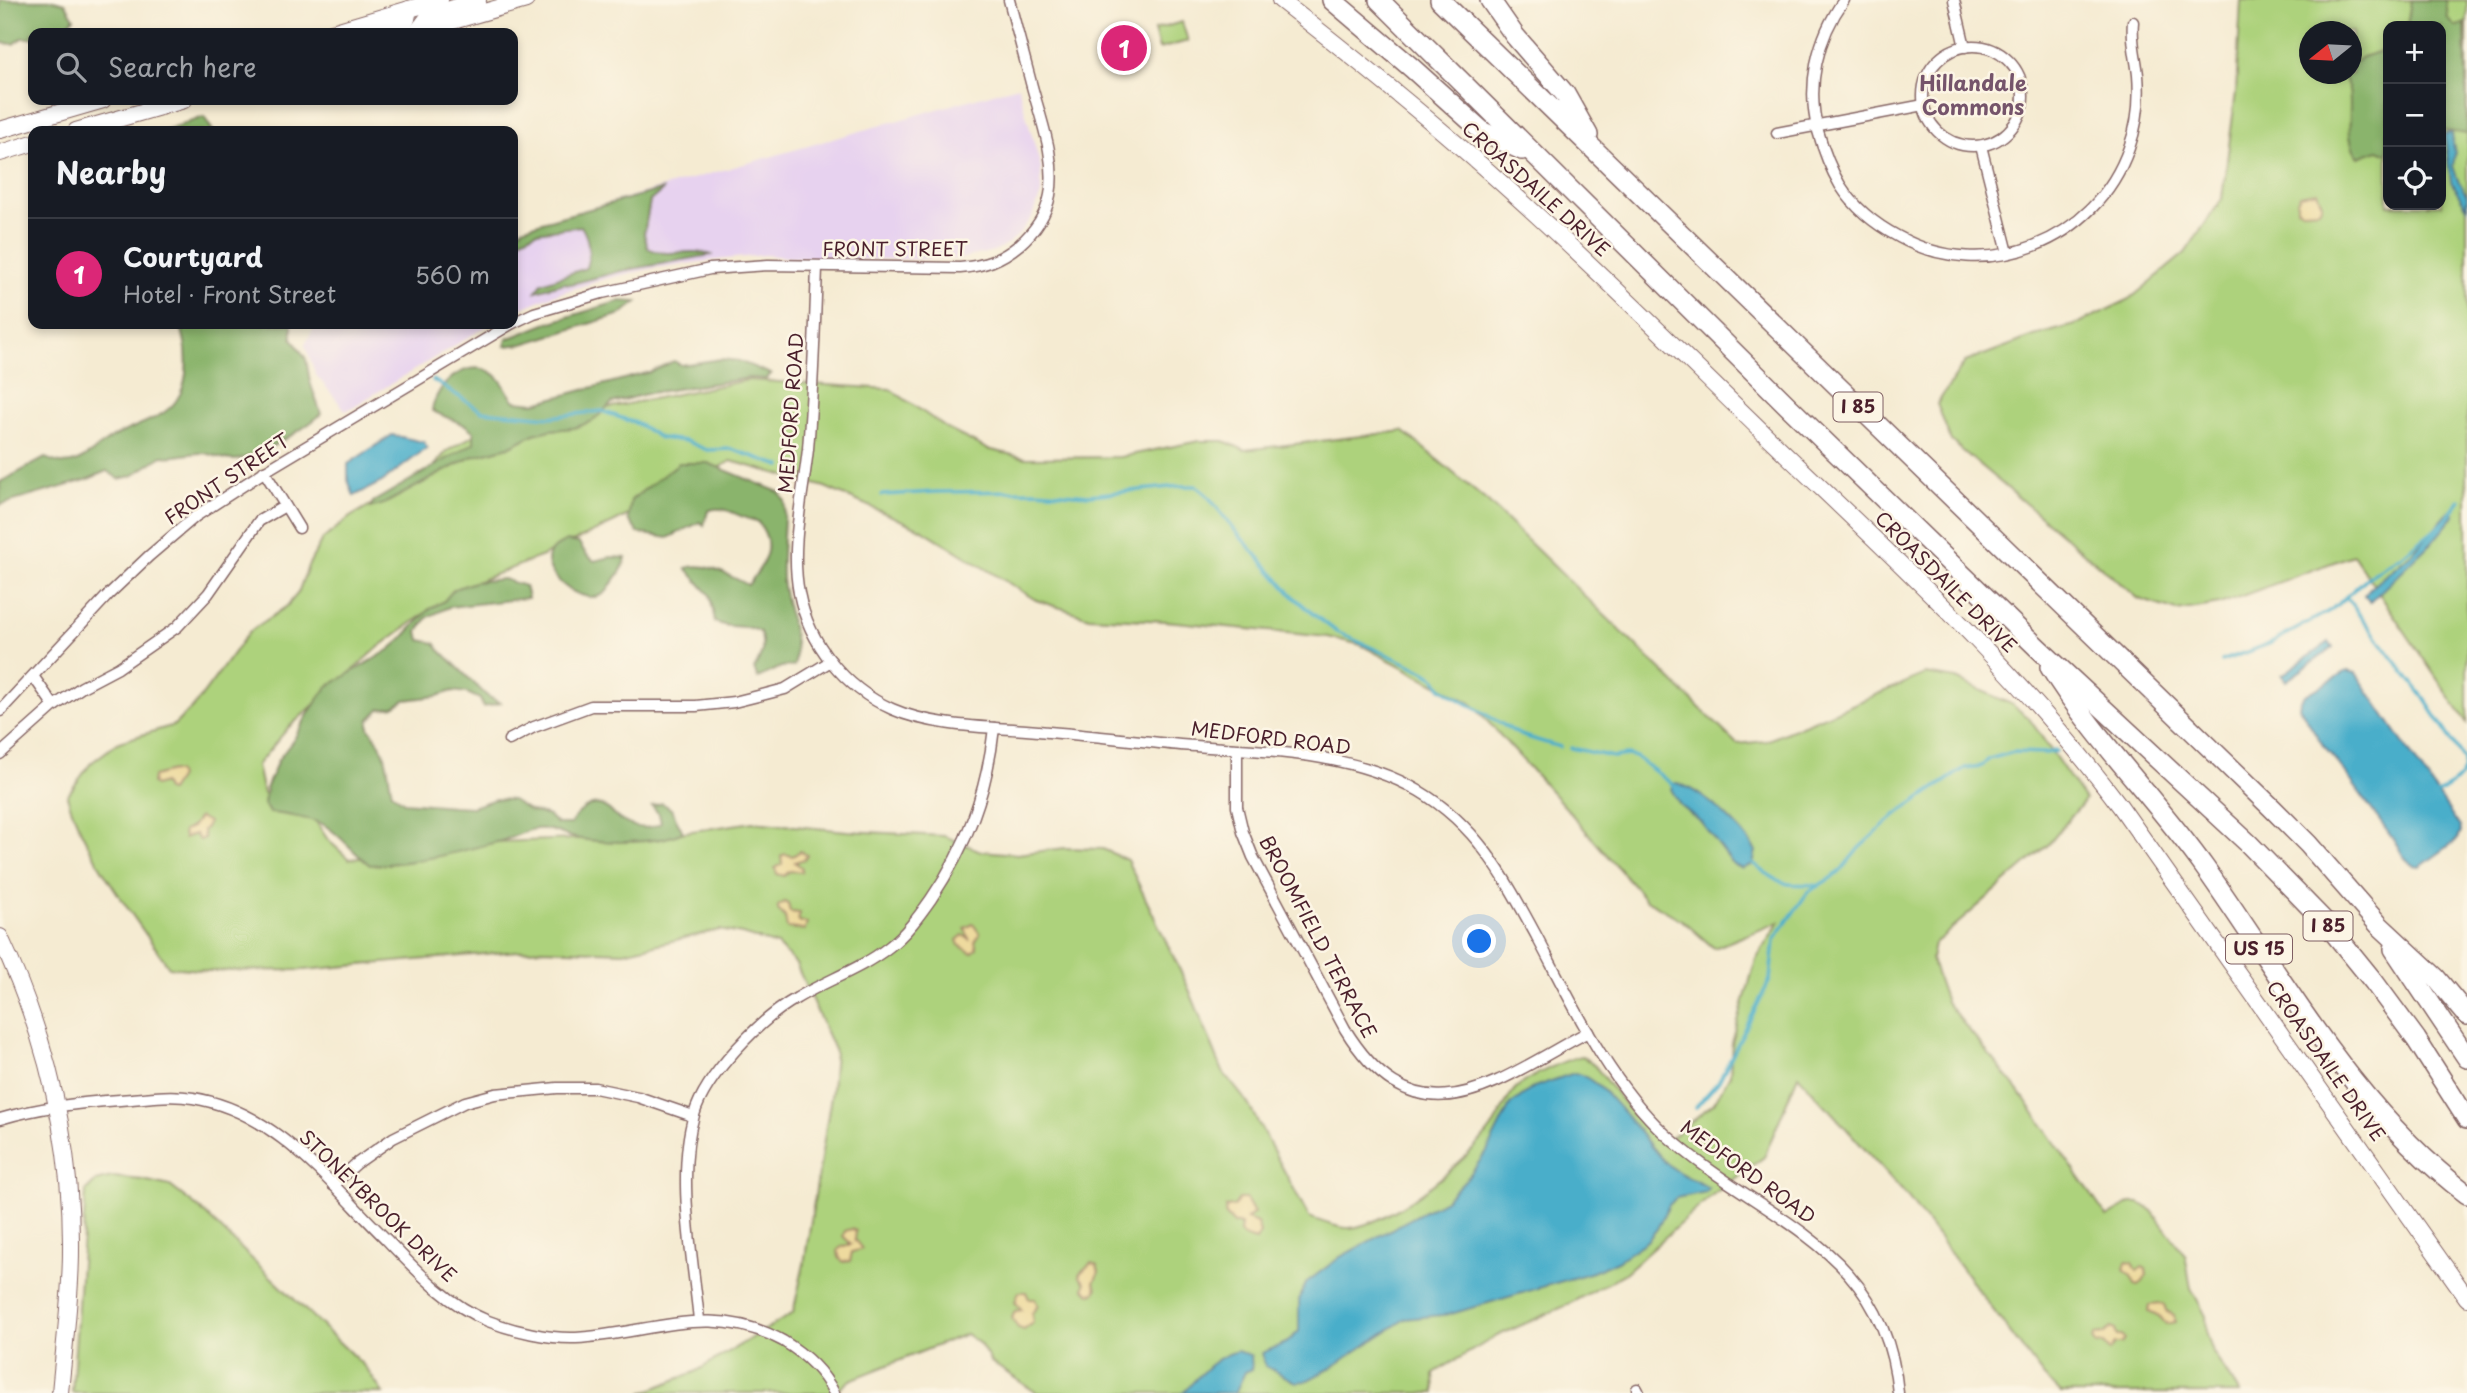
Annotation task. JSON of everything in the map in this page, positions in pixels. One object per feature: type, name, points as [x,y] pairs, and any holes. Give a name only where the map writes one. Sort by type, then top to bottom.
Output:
[{"type":"highway","points":[[1332,0],[1483,132],[1533,155]]},
{"type":"highway","name":"I 85","points":[[1379,0],[1788,407],[2038,648],[2248,843],[2327,924],[2402,1020],[2467,1119]]},
{"type":"highway","name":"I 85","points":[[1440,0],[2308,844],[2379,925],[2467,1058]]},
{"type":"highway","points":[[1490,0],[1515,36],[1565,94],[1598,155]]},
{"type":"highway","name":"US 15","points":[[2038,648],[2070,700],[2204,867],[2269,965],[2342,1064],[2421,1154],[2463,1191]]},
{"type":"highway","points":[[2379,925],[2436,978],[2467,1015]]},
{"type":"street","points":[[343,28],[408,4],[440,0]]},
{"type":"street","points":[[417,28],[429,16],[478,0]]},
{"type":"street","points":[[428,28],[526,0]]},
{"type":"street","name":"FRONT STREET","points":[[518,320],[603,293],[710,269],[768,265],[979,267],[1009,253],[1028,237],[1041,221],[1050,197],[1050,168],[1044,128],[1009,0]]},
{"type":"street","name":"CROASDAILE DRIVE","points":[[1280,0],[1416,110],[1526,206],[1960,622],[2033,698],[2078,750],[2120,806],[2467,1298]]},
{"type":"street","points":[[1844,0],[1818,51],[1812,92],[1823,149],[1840,186],[1870,219],[1884,229],[1928,250],[1953,255],[1980,257],[2034,246],[2059,235],[2076,223],[2106,194],[2119,172],[2135,125],[2138,76],[2133,22]]},
{"type":"street","points":[[1954,0],[1965,47]]},
{"type":"street","points":[[383,28],[407,19],[408,4]]},
{"type":"street","points":[[1965,47],[1987,48],[2006,59],[2019,77],[2022,88],[2021,111],[2010,130],[2002,137],[1981,146],[1949,140],[1933,125],[1924,105],[1925,83],[1936,63],[1944,56],[1965,47]]},
{"type":"street","points":[[0,130],[86,105]]},
{"type":"street","points":[[93,126],[167,105]]},
{"type":"street","points":[[1776,133],[1924,105]]},
{"type":"street","points":[[0,153],[28,145]]},
{"type":"street","points":[[1981,146],[2008,253]]},
{"type":"street","name":"MEDFORD ROAD","points":[[817,267],[813,387],[797,567],[798,588],[812,633],[846,679],[868,696],[895,711],[920,718],[994,728],[1322,759],[1376,772],[1418,790],[1456,817],[1475,836],[1497,865],[1588,1032],[1624,1086],[1666,1135],[1811,1238],[1852,1276],[1870,1301],[1889,1343],[1898,1393]]},
{"type":"street","name":"FRONT STREET","points":[[0,711],[108,594],[196,516],[264,471],[502,329]]},
{"type":"street","points":[[264,471],[299,528]]},
{"type":"street","points":[[0,754],[54,706],[177,627],[208,594],[259,521],[285,506]]},
{"type":"street","points":[[509,740],[534,727],[591,706],[696,706],[734,702],[785,689],[831,661]]},
{"type":"street","points":[[33,676],[54,706]]},
{"type":"street","points":[[699,1320],[685,1176],[693,1116],[704,1092],[713,1078],[768,1018],[798,997],[877,957],[892,946],[921,913],[957,858],[975,819],[988,773],[994,728]]},
{"type":"street","name":"BROOMFIELD TERRACE","points":[[1237,750],[1237,807],[1253,857],[1345,1029],[1363,1055],[1385,1076],[1412,1092],[1440,1095],[1470,1093],[1525,1069],[1588,1032]]},
{"type":"street","points":[[0,937],[36,1023],[57,1104],[66,1167],[71,1248],[60,1393]]},
{"type":"street","points":[[333,1185],[356,1164],[393,1138],[465,1102],[495,1094],[557,1088],[595,1088],[638,1097],[693,1116]]},
{"type":"street","name":"STONEYBROOK DRIVE","points":[[0,1119],[57,1104],[168,1097],[211,1102],[265,1125],[300,1153],[428,1281],[458,1304],[488,1321],[519,1330],[575,1338],[699,1320],[741,1324],[794,1348],[814,1366],[834,1393]]},
{"type":"shaded area","points":[[1018,86],[1041,168],[1041,194],[1032,217],[1018,235],[994,251],[960,259],[810,259],[764,255],[707,261],[654,268],[605,279],[550,296],[518,310],[518,229]]},
{"type":"shaded area","points":[[313,329],[482,329],[346,411],[316,375],[305,345]]},
{"type":"green space","points":[[0,0],[52,0],[65,3],[74,18],[65,28],[28,28],[28,38],[22,38],[14,44],[0,43]]},
{"type":"green space","points":[[2241,0],[2467,0],[2467,723],[2353,555],[2220,604],[2177,611],[2139,599],[1951,441],[1937,404],[1965,362],[2034,336],[2075,325],[2130,299],[2185,253],[2222,199],[2236,92]]},
{"type":"green space","points":[[2411,0],[2446,0],[2448,19],[2456,27],[2465,23],[2467,134],[2446,131],[2446,21],[2408,21]]},
{"type":"green space","points":[[1182,22],[1188,41],[1159,49],[1154,30]]},
{"type":"green space","points":[[2383,51],[2383,152],[2378,150],[2359,157],[2351,142],[2347,84],[2362,84],[2362,57]]},
{"type":"green space","points":[[204,117],[210,126],[178,126]]},
{"type":"green space","points":[[664,189],[650,201],[644,234],[648,248],[663,253],[695,252],[711,255],[621,271],[536,291],[542,283],[586,268],[589,252],[581,226],[536,232],[518,239],[518,231],[525,227]]},
{"type":"green space","points":[[620,301],[637,302],[621,314],[523,344],[505,346],[507,339]]},
{"type":"green space","points":[[181,329],[292,329],[292,338],[306,359],[310,382],[321,414],[279,442],[242,458],[229,460],[201,453],[162,456],[132,476],[119,479],[107,471],[86,480],[0,505],[0,482],[45,458],[60,463],[76,462],[115,436],[170,408],[184,384],[187,363]]},
{"type":"green space","points":[[721,359],[739,361],[771,374],[766,379],[749,378],[650,393],[612,403],[593,421],[574,428],[534,434],[509,447],[471,457],[384,504],[370,508],[373,502],[474,443],[474,432],[467,426],[432,411],[434,402],[445,384],[462,372],[481,369],[491,372],[499,378],[515,401],[535,403],[650,372],[674,361],[681,365]]},
{"type":"green space","points":[[748,380],[890,389],[949,430],[987,449],[1026,458],[1120,457],[1199,441],[1224,441],[1244,450],[1403,431],[1488,502],[1737,744],[1766,741],[1925,674],[1956,679],[2011,704],[2028,717],[2085,800],[2048,845],[1934,944],[1931,959],[1946,1002],[2019,1091],[2107,1217],[2131,1203],[2140,1203],[2152,1211],[2185,1255],[2191,1288],[2206,1316],[2207,1335],[2213,1353],[2240,1393],[2061,1393],[2044,1377],[1907,1196],[1798,1075],[1764,1157],[1711,1196],[1624,1274],[1565,1306],[1497,1336],[1434,1373],[1435,1393],[1037,1393],[991,1362],[980,1344],[966,1334],[850,1380],[835,1393],[642,1393],[695,1372],[793,1313],[804,1264],[832,1090],[835,1052],[796,964],[777,945],[719,930],[624,952],[541,949],[304,970],[210,971],[169,967],[98,862],[75,818],[67,796],[91,763],[119,742],[174,725],[195,705],[249,632],[287,606],[298,593],[322,540],[350,517],[431,469],[447,451],[476,434]],"holes":[[[731,461],[825,487],[921,529],[1036,600],[1089,617],[1166,621],[1328,637],[1361,645],[1471,703],[1645,899],[1683,921],[1714,948],[1779,922],[1756,959],[1732,1043],[1730,1075],[1714,1103],[1663,1144],[1632,1114],[1595,1066],[1582,1056],[1537,1074],[1515,1089],[1482,1140],[1429,1188],[1368,1224],[1340,1227],[1309,1217],[1247,1102],[1223,1072],[1188,987],[1127,860],[1103,849],[1065,848],[1017,854],[981,851],[944,836],[847,831],[753,822],[659,836],[472,843],[398,855],[349,859],[328,840],[315,820],[279,808],[263,794],[257,765],[288,728],[379,647],[471,584],[540,557],[615,522]]]},
{"type":"green space","points":[[679,463],[708,463],[779,492],[785,501],[782,579],[794,636],[794,666],[781,667],[758,678],[754,669],[762,651],[760,632],[715,622],[710,595],[686,568],[710,568],[748,585],[764,562],[766,554],[766,538],[757,521],[726,510],[714,509],[708,511],[704,525],[700,522],[668,538],[638,533],[628,519],[631,500]]},
{"type":"green space","points":[[566,541],[579,543],[594,561],[611,557],[626,558],[621,571],[607,591],[599,596],[589,597],[578,594],[559,581],[548,563],[549,555]]},
{"type":"green space","points":[[503,579],[525,586],[528,598],[449,607],[428,617],[418,631],[420,640],[435,643],[487,696],[500,703],[483,707],[480,699],[453,691],[405,700],[394,707],[380,709],[369,720],[369,728],[383,752],[392,793],[404,802],[453,806],[472,807],[495,799],[512,800],[530,811],[549,816],[557,824],[571,824],[581,811],[590,806],[601,805],[629,825],[645,828],[661,823],[659,814],[652,806],[662,803],[671,809],[683,832],[658,839],[609,842],[579,839],[536,829],[501,841],[436,857],[370,865],[324,825],[298,817],[269,813],[264,804],[266,789],[278,760],[327,687],[389,650],[428,610],[444,601],[454,589],[474,582]]},
{"type":"green space","points":[[112,1177],[170,1186],[200,1209],[365,1367],[383,1393],[72,1393],[86,1191],[96,1181]]},
{"type":"sand","points":[[2317,191],[2322,204],[2319,210],[2302,211],[2297,208],[2300,195]]},
{"type":"sand","points":[[177,772],[179,777],[170,791],[166,790],[163,783],[155,786],[152,784],[153,776]]},
{"type":"sand","points":[[199,817],[208,822],[203,830],[204,838],[199,840],[195,834],[184,838],[183,831],[192,827]]},
{"type":"sand","points":[[800,851],[807,855],[805,859],[795,862],[802,868],[801,872],[790,871],[784,876],[777,874],[775,868],[782,864],[781,856],[793,856]]},
{"type":"sand","points":[[784,902],[788,904],[790,912],[800,913],[798,921],[807,923],[805,930],[787,928],[785,917],[778,910],[778,906]]},
{"type":"sand","points":[[973,924],[980,934],[975,942],[977,948],[972,953],[959,945],[957,940],[963,935],[969,939],[965,928]]},
{"type":"sand","points":[[1239,1199],[1246,1199],[1254,1213],[1247,1219],[1257,1223],[1260,1233],[1256,1240],[1243,1236],[1240,1232],[1241,1224],[1234,1224],[1225,1214],[1226,1207],[1234,1206]]},
{"type":"sand","points":[[845,1231],[856,1231],[855,1240],[862,1249],[852,1252],[850,1261],[843,1262],[838,1250],[851,1244],[843,1236]]},
{"type":"sand","points":[[2126,1262],[2133,1263],[2137,1271],[2142,1267],[2146,1269],[2147,1276],[2138,1286],[2134,1285],[2131,1276],[2124,1270]]},
{"type":"sand","points":[[1091,1263],[1097,1265],[1099,1272],[1094,1282],[1097,1289],[1090,1294],[1084,1289],[1085,1283],[1080,1273]]},
{"type":"sand","points":[[1019,1292],[1026,1292],[1029,1299],[1035,1299],[1038,1306],[1032,1313],[1033,1323],[1024,1330],[1018,1328],[1012,1318],[1015,1311],[1022,1310],[1015,1302]]},
{"type":"sand","points":[[2163,1304],[2167,1312],[2174,1315],[2175,1322],[2166,1324],[2149,1312],[2150,1305]]},
{"type":"sand","points":[[2111,1328],[2117,1336],[2122,1336],[2125,1340],[2121,1344],[2115,1344],[2110,1351],[2104,1344],[2096,1345],[2093,1339],[2095,1335],[2104,1334]]},
{"type":"water","points":[[2451,133],[2455,153],[2453,166],[2467,196],[2467,208],[2451,182],[2446,134]]},
{"type":"water","points":[[392,435],[424,442],[427,448],[382,482],[354,496],[348,480],[348,464]]},
{"type":"water","points":[[2450,511],[2455,515],[2435,539],[2370,602],[2364,595],[2370,588],[2412,553]]},
{"type":"water","points":[[2329,642],[2333,648],[2286,681],[2282,675]]},
{"type":"water","points":[[2347,671],[2356,673],[2460,827],[2458,839],[2420,867],[2405,859],[2339,764],[2324,747],[2299,707],[2304,696]]},
{"type":"water","points":[[1677,783],[1710,802],[1742,832],[1756,851],[1753,864],[1742,869],[1733,864],[1701,822],[1680,805],[1671,789],[1673,784]]},
{"type":"water","points":[[1574,1073],[1597,1085],[1667,1164],[1709,1188],[1706,1192],[1676,1198],[1647,1241],[1617,1261],[1593,1272],[1451,1314],[1405,1319],[1331,1368],[1306,1381],[1296,1382],[1265,1366],[1262,1353],[1288,1342],[1299,1331],[1299,1298],[1307,1282],[1340,1257],[1445,1200],[1468,1177],[1487,1151],[1510,1105],[1534,1087]]},
{"type":"water","points":[[1237,1351],[1251,1356],[1252,1369],[1245,1372],[1235,1393],[1183,1393],[1213,1363]]},
{"type":"waterway","points":[[433,380],[482,411],[550,417],[602,411],[638,424],[660,438],[686,441],[707,450],[731,449],[781,466]]},
{"type":"waterway","points":[[882,495],[1036,491],[1089,495],[1196,486],[1207,495],[1295,598],[1337,632],[1424,671],[1435,678],[1441,688],[1520,735],[1560,747]]},
{"type":"waterway","points":[[2451,514],[2460,500]]},
{"type":"waterway","points":[[2222,661],[2271,643],[2331,610],[2367,578],[2441,524]]},
{"type":"waterway","points":[[2346,597],[2424,698],[2464,760],[2460,777],[2438,794]]},
{"type":"waterway","points":[[1571,748],[1613,757],[1636,757],[1676,787]]},
{"type":"waterway","points":[[1696,1107],[1719,1081],[1770,980],[1774,940],[1808,892],[1839,873],[1859,848],[1898,813],[1965,768],[1982,766],[1989,759],[2014,752],[2056,751]]},
{"type":"waterway","points":[[1751,862],[1781,882],[1819,886]]},
{"type":"place","name":"Courtyard","points":[[1124,48]]},
{"type":"district","name":"Hillandale Commons","points":[[1973,96]]}]
